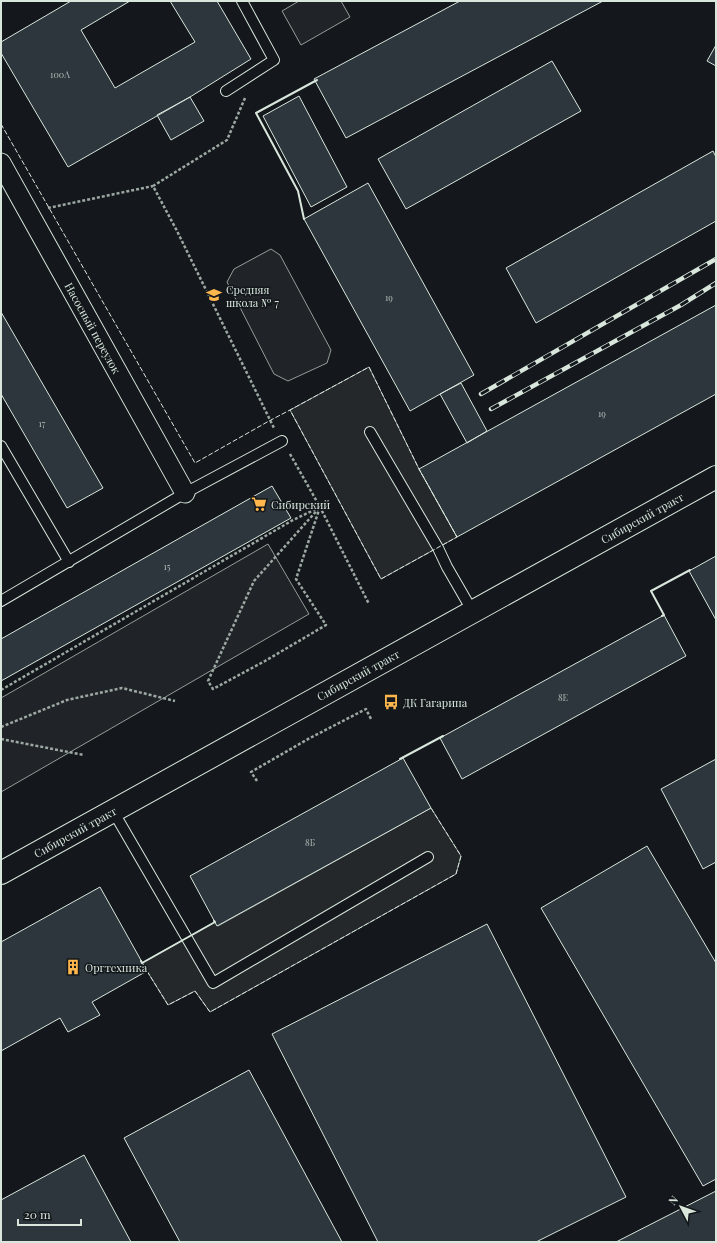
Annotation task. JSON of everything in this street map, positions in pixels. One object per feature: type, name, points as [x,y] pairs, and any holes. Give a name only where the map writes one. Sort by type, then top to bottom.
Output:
[{"type":"main road","name":"Сибирский тракт","points":[[1,873],[716,478]]},
{"type":"street","name":"Насосный переулок","points":[[1,163],[185,493]]},
{"type":"lane","points":[[226,91],[274,60],[242,1]]},
{"type":"lane","points":[[370,432],[438,548],[447,567],[473,612]]},
{"type":"lane","points":[[1,601],[185,493],[282,441]]},
{"type":"lane","points":[[1,446],[69,562]]},
{"type":"lane","points":[[113,811],[213,983],[428,858]]},
{"type":"path","points":[[32,219],[49,208],[153,186],[227,140],[255,72]]},
{"type":"path","points":[[153,186],[177,231],[269,421],[320,507],[369,604]]},
{"type":"path","points":[[320,507],[296,579],[326,625],[213,690],[208,681],[254,581],[320,507]]},
{"type":"path","points":[[1,690],[293,520],[320,507]]},
{"type":"path","points":[[1,727],[67,700],[122,688],[175,700]]},
{"type":"path","points":[[256,781],[251,772],[310,738],[366,709],[371,719]]},
{"type":"path","points":[[1,738],[84,755]]},
{"type":"shaded area","points":[[299,1],[341,1],[350,17],[301,45],[282,11]]},
{"type":"shaded area","points":[[271,249],[280,255],[331,350],[327,363],[288,381],[274,374],[227,282],[234,269]]},
{"type":"shaded area","points":[[369,367],[419,469],[457,537],[381,579],[290,410]]},
{"type":"shaded area","points":[[268,544],[309,614],[1,792],[1,698]]},
{"type":"shaded area","points":[[431,808],[461,856],[456,874],[210,1012],[195,991],[168,1005],[142,963],[215,922],[218,926]]},
{"type":"building","points":[[71,1],[130,1],[81,30],[115,88],[195,42],[170,1],[217,1],[251,59],[190,97],[68,167],[1,53],[1,42]]},
{"type":"building","points":[[460,1],[603,1],[346,138],[314,79]]},
{"type":"building","points":[[716,45],[716,66],[707,61]]},
{"type":"building","points":[[552,61],[581,111],[406,209],[378,159]]},
{"type":"building","points":[[299,96],[347,187],[311,207],[263,116]]},
{"type":"building","points":[[190,97],[204,121],[171,140],[157,115]]},
{"type":"building","points":[[713,151],[716,157],[716,221],[536,323],[506,268]]},
{"type":"building","points":[[368,183],[474,375],[410,411],[304,219]]},
{"type":"building","points":[[716,305],[716,394],[457,537],[419,469]]},
{"type":"building","points":[[1,312],[103,488],[67,508],[1,394]]},
{"type":"building","points":[[461,383],[487,431],[467,443],[440,394]]},
{"type":"building","points":[[272,486],[291,518],[1,681],[1,639]]},
{"type":"building","points":[[716,556],[716,620],[689,571]]},
{"type":"building","points":[[664,615],[686,656],[462,779],[440,738]]},
{"type":"building","points":[[403,758],[431,808],[217,926],[190,876]]},
{"type":"building","points":[[716,759],[716,862],[703,869],[661,789]]},
{"type":"building","points":[[647,846],[716,963],[716,1179],[703,1186],[541,908]]},
{"type":"building","name":"Оргтехника","points":[[100,887],[147,971],[92,1002],[100,1015],[68,1032],[60,1018],[1,1051],[1,942]]},
{"type":"building","points":[[487,924],[626,1197],[536,1242],[378,1242],[272,1034]]},
{"type":"building","points":[[249,1070],[342,1242],[180,1242],[124,1138]]},
{"type":"building","points":[[84,1155],[131,1242],[1,1242],[1,1200]]},
{"type":"building","points":[[716,1191],[716,1242],[616,1242]]},
{"type":"railway","points":[[481,394],[716,259]]},
{"type":"railway","points":[[491,409],[681,305],[716,283]]},
{"type":"fence","points":[[1,124],[195,463],[290,410]]},
{"type":"fence","points":[[369,367],[419,469],[457,537],[381,579],[290,410],[369,367]]},
{"type":"fence","points":[[147,971],[168,1005],[195,991],[210,1012],[456,874],[461,856],[431,808]]},
{"type":"wall","points":[[304,219],[298,191],[256,113],[317,80]]},
{"type":"wall","points":[[662,616],[664,615],[651,591],[690,570]]},
{"type":"wall","points":[[400,759],[443,736]]},
{"type":"wall","points":[[141,961],[142,963],[215,922],[214,921]]},
{"type":"place","name":"Средняя школа № 7","points":[[214,295]]},
{"type":"place","name":"Сибирский","points":[[259,504]]},
{"type":"place","name":"ДК Гагарина","points":[[391,702]]},
{"type":"place","name":"Оргтехника","points":[[73,967]]}]
